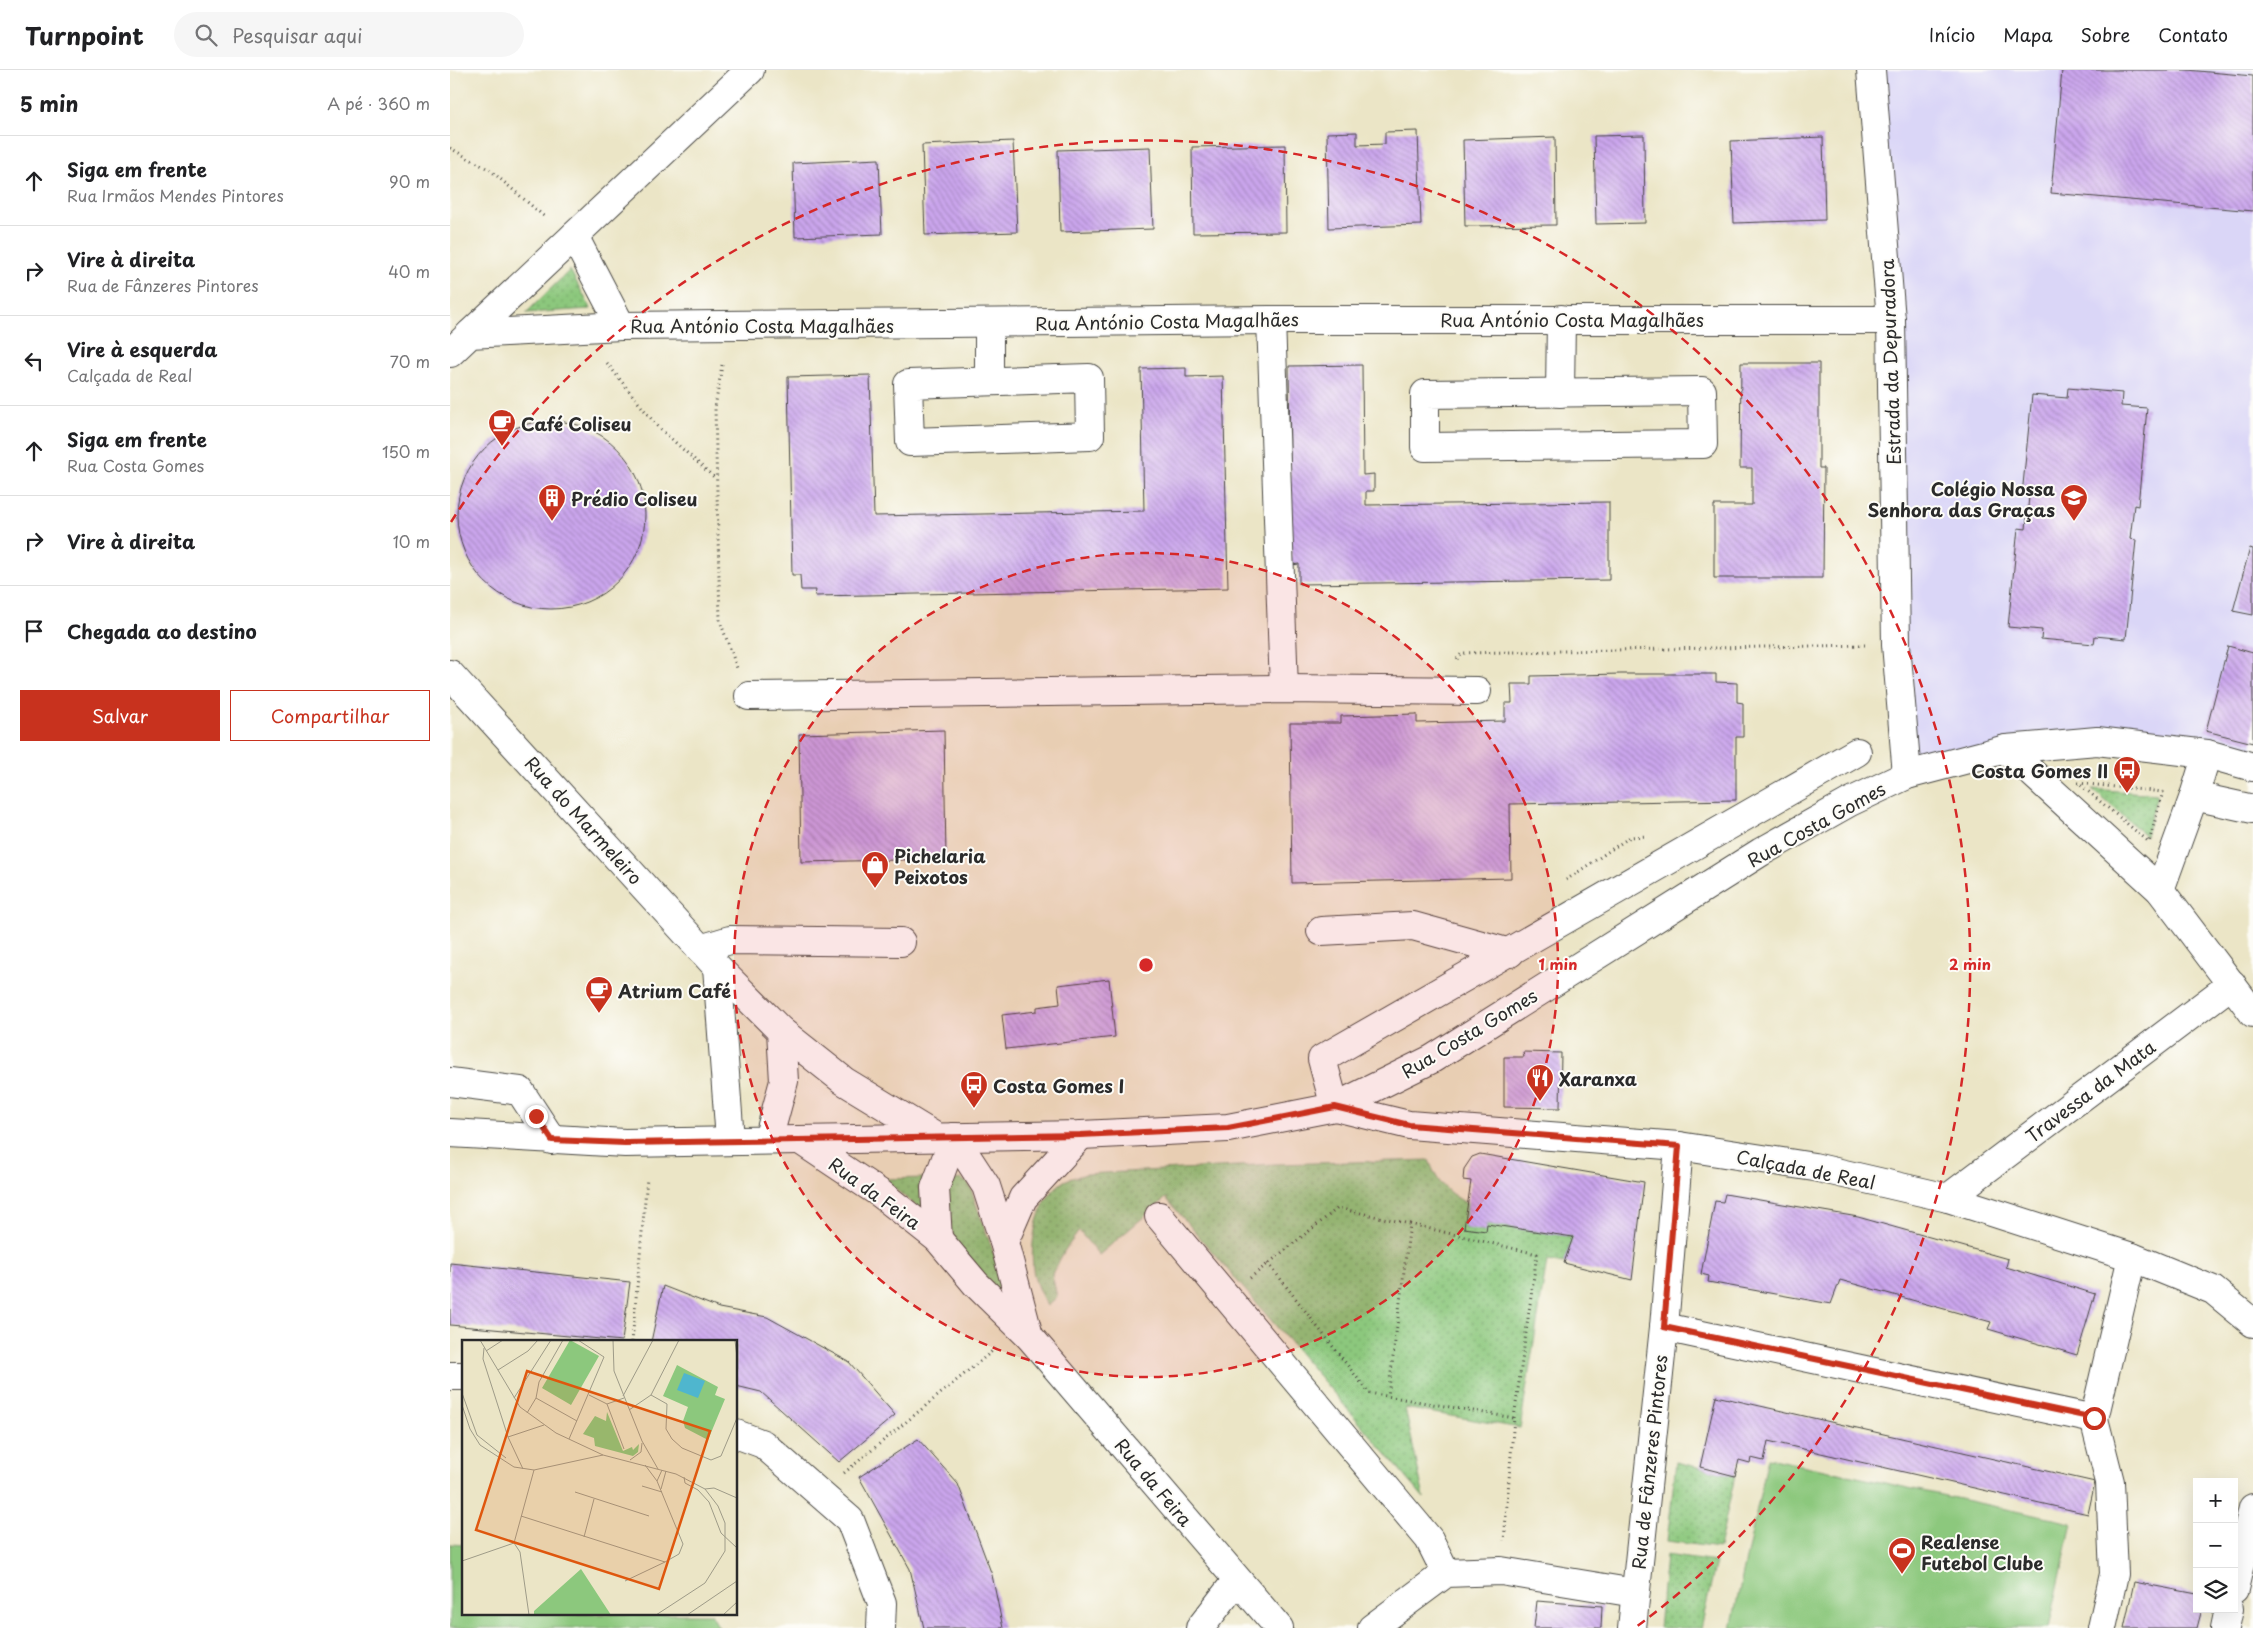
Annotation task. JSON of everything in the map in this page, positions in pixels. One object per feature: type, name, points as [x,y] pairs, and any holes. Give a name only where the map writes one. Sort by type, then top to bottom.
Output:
[{"type":"street","points":[[450,352],[750,70]]},
{"type":"street","name":"Estrada da Depuradora","points":[[1871,70],[1892,320],[1896,644],[1907,775]]},
{"type":"street","points":[[574,236],[621,326]]},
{"type":"street","points":[[1560,393],[1561,319]]},
{"type":"street","points":[[1271,320],[1284,689]]},
{"type":"street","name":"Rua António Costa Magalhães","points":[[470,334],[621,326],[1271,320],[1892,320]]},
{"type":"street","points":[[989,323],[989,381]]},
{"type":"street","points":[[1089,378],[1090,436],[910,442],[908,384],[989,381],[1089,378]]},
{"type":"street","points":[[1702,391],[1703,444],[1425,447],[1425,394],[1560,393],[1702,391]]},
{"type":"street","name":"Rua do Marmeleiro","points":[[450,674],[708,958],[781,1031],[844,1081],[945,1137]]},
{"type":"street","points":[[749,696],[1284,689],[1434,689],[1476,691]]},
{"type":"street","name":"Rua Costa Gomes","points":[[450,1133],[625,1143],[1080,1135],[1228,1128],[1335,1107],[1432,1059],[1761,852],[1850,802],[1907,775],[2006,749],[2097,741],[2206,754],[2253,767]]},
{"type":"street","points":[[2006,749],[2160,890],[2253,1014]]},
{"type":"street","points":[[1335,1107],[1322,1060],[1857,752]]},
{"type":"street","points":[[2160,890],[2194,796],[2206,754]]},
{"type":"street","points":[[2194,796],[2253,809]]},
{"type":"street","points":[[1321,932],[1413,926],[1510,952]]},
{"type":"street","points":[[730,1140],[708,958],[730,940],[901,942]]},
{"type":"street","name":"Travessa da Mata","points":[[1948,1198],[2232,984]]},
{"type":"street","points":[[768,1140],[784,1081],[781,1031]]},
{"type":"street","points":[[450,1082],[520,1091],[552,1140]]},
{"type":"street","name":"Calçada de Real","points":[[1335,1107],[1409,1125],[1679,1146],[1814,1167],[1948,1198],[2132,1257],[2212,1290],[2253,1322]]},
{"type":"street","points":[[1004,1242],[1023,1198],[1080,1135]]},
{"type":"street","points":[[938,1239],[935,1188],[945,1137]]},
{"type":"street","name":"Rua da Feira","points":[[945,1137],[986,1186],[1004,1242],[1029,1336]]},
{"type":"street","name":"Rua da Feira","points":[[800,1140],[881,1194],[938,1239],[976,1284],[1029,1336],[1279,1628]]},
{"type":"street","name":"Rua de Fânzeres Pintores","points":[[1632,1628],[1664,1327],[1679,1146]]},
{"type":"street","points":[[1159,1216],[1429,1539],[1446,1573]]},
{"type":"street","points":[[2102,1628],[2114,1574],[2110,1482],[2094,1418],[2132,1257]]},
{"type":"street","points":[[1664,1327],[2094,1418]]},
{"type":"street","points":[[738,1435],[763,1444],[850,1520],[882,1602],[882,1628]]},
{"type":"street","points":[[2238,1572],[2253,1508]]},
{"type":"street","points":[[1372,1628],[1446,1573],[1502,1571],[1635,1594]]},
{"type":"street","points":[[1200,1628],[1237,1580]]},
{"type":"street","points":[[2225,1628],[2229,1613]]},
{"type":"path","points":[[450,148],[490,170],[542,214],[574,236]]},
{"type":"path","points":[[607,363],[657,426],[716,479]]},
{"type":"path","points":[[722,365],[715,408],[720,621],[731,656],[749,696]]},
{"type":"path","points":[[1434,689],[1462,653],[1870,645]]},
{"type":"path","points":[[2078,783],[2163,792],[2149,842],[2106,807],[2078,783]]},
{"type":"path","points":[[632,1340],[647,1178]]},
{"type":"path","points":[[1226,1297],[1338,1208],[1537,1254],[1514,1418],[1502,1571]]},
{"type":"path","points":[[1388,1396],[1410,1224]]},
{"type":"path","points":[[1268,1263],[1369,1393],[1514,1418]]},
{"type":"path","points":[[849,1469],[1002,1343]]},
{"type":"shaded area","name":"Colégio Nossa Senhora das Graças","points":[[1871,70],[2253,70],[2253,767],[2097,741],[1907,775]]},
{"type":"green space","points":[[570,270],[591,309],[526,313]]},
{"type":"green space","points":[[2092,789],[2157,794],[2146,836]]},
{"type":"green space","points":[[1429,1160],[1443,1186],[1468,1204],[1464,1228],[1486,1231],[1487,1224],[1573,1237],[1564,1263],[1547,1261],[1520,1428],[1405,1408],[1424,1498],[1166,1198],[1099,1255],[1079,1231],[1065,1250],[1052,1274],[1057,1297],[1047,1306],[1035,1279],[1032,1258],[1037,1221],[1047,1198],[1064,1181],[1072,1178],[1086,1174],[1275,1164]]},
{"type":"green space","points":[[927,1178],[922,1211],[883,1179]]},
{"type":"green space","points":[[961,1179],[969,1184],[1007,1291],[1002,1301],[972,1270],[954,1244],[948,1226],[946,1207],[950,1181]]},
{"type":"green space","name":"Realense Futebol Clube","points":[[1768,1458],[2072,1523],[2049,1628],[1731,1628]]},
{"type":"green space","points":[[1676,1462],[1735,1476],[1719,1548],[1667,1541]]},
{"type":"green space","points":[[450,1544],[462,1545],[462,1616],[712,1616],[719,1628],[450,1628]]},
{"type":"green space","points":[[1666,1555],[1716,1562],[1701,1628],[1659,1628]]},
{"type":"building","points":[[2062,70],[2187,70],[2253,76],[2253,211],[2051,193]]},
{"type":"building","points":[[1418,131],[1421,225],[1329,228],[1327,133],[1357,132],[1357,145],[1385,144],[1385,132]]},
{"type":"building","points":[[1644,135],[1645,223],[1596,224],[1594,136]]},
{"type":"building","points":[[1555,137],[1556,225],[1465,226],[1463,140]]},
{"type":"building","points":[[1823,137],[1825,220],[1734,223],[1731,141]]},
{"type":"building","points":[[1013,141],[1017,232],[925,235],[922,145]]},
{"type":"building","points":[[1285,145],[1286,232],[1193,233],[1192,147]]},
{"type":"building","points":[[1150,147],[1153,229],[1060,232],[1058,150]]},
{"type":"building","points":[[879,159],[882,234],[795,237],[793,163]]},
{"type":"building","points":[[1741,363],[1819,363],[1819,468],[1824,468],[1823,578],[1714,578],[1714,505],[1752,505],[1752,468],[1740,468]]},
{"type":"building","points":[[1362,365],[1363,475],[1374,474],[1374,491],[1366,491],[1366,505],[1609,502],[1609,580],[1299,584],[1299,564],[1291,565],[1289,366]]},
{"type":"building","points":[[1186,368],[1186,377],[1223,376],[1228,588],[815,596],[816,590],[801,590],[800,575],[792,575],[788,377],[870,375],[874,516],[1144,511],[1141,369]]},
{"type":"building","points":[[2068,388],[2122,393],[2121,406],[2147,408],[2138,506],[2134,505],[2130,539],[2136,540],[2126,639],[2095,636],[2094,644],[2041,639],[2042,630],[2008,627],[2018,528],[2026,529],[2029,496],[2022,495],[2032,395],[2067,398]]},
{"type":"building","name":"Prédio Coliseu","points":[[560,421],[587,428],[618,448],[638,479],[644,497],[644,533],[638,551],[618,582],[587,602],[569,608],[542,609],[533,608],[507,598],[491,588],[478,575],[464,551],[458,533],[457,506],[458,497],[468,471],[478,455],[491,442],[515,428],[533,422]]},
{"type":"building","points":[[2250,548],[2253,549],[2253,615],[2233,611]]},
{"type":"building","points":[[2228,646],[2253,653],[2253,743],[2206,731]]},
{"type":"building","points":[[1716,674],[1716,682],[1737,683],[1737,702],[1743,703],[1743,737],[1736,737],[1736,800],[1510,804],[1511,878],[1292,883],[1290,723],[1341,723],[1341,716],[1417,714],[1417,723],[1505,721],[1505,703],[1512,703],[1511,684],[1531,684],[1531,676]]},
{"type":"building","points":[[944,730],[946,859],[801,862],[799,734]]},
{"type":"building","points":[[1109,979],[1115,1037],[1006,1049],[1002,1015],[1037,1011],[1037,1007],[1060,1004],[1058,985]]},
{"type":"building","points":[[1523,1052],[1561,1053],[1560,1108],[1504,1107],[1504,1057],[1524,1057]]},
{"type":"building","points":[[1480,1154],[1644,1182],[1632,1280],[1564,1263],[1573,1237],[1487,1224],[1486,1231],[1464,1228],[1471,1181],[1463,1180],[1464,1169],[1472,1157]]},
{"type":"building","points":[[1725,1194],[1858,1217],[2008,1259],[2006,1267],[2095,1294],[2077,1355],[1988,1329],[1991,1322],[1840,1280],[1831,1304],[1708,1282],[1709,1276],[1701,1274],[1715,1201],[1723,1202]]},
{"type":"building","points":[[450,1263],[630,1282],[622,1340],[450,1325]]},
{"type":"building","points":[[663,1286],[719,1308],[767,1317],[849,1362],[895,1415],[839,1462],[761,1392],[738,1386],[738,1340],[651,1340]]},
{"type":"building","points":[[1716,1396],[2095,1482],[2088,1514],[1768,1441],[1764,1461],[1751,1458],[1750,1463],[1739,1460],[1735,1476],[1700,1467]]},
{"type":"building","points":[[918,1439],[958,1484],[992,1575],[1003,1628],[924,1628],[910,1569],[859,1477]]},
{"type":"building","points":[[2134,1582],[2193,1593],[2193,1613],[2201,1613],[2197,1628],[2124,1628]]},
{"type":"building","points":[[1537,1601],[1602,1606],[1601,1628],[1534,1628]]},
{"type":"place","name":"Café Coliseu","points":[[502,447]]},
{"type":"place","name":"Prédio Coliseu","points":[[552,522]]},
{"type":"place","name":"Colégio Nossa Senhora das Graças","points":[[2074,522]]},
{"type":"place","name":"Costa Gomes II","points":[[2127,794]]},
{"type":"place","name":"Pichelaria Peixotos","points":[[875,889]]},
{"type":"place","name":"Atrium Café","points":[[599,1014]]},
{"type":"place","name":"Xaranxa","points":[[1540,1102]]},
{"type":"place","name":"Costa Gomes I","points":[[974,1109]]},
{"type":"place","name":"Realense Futebol Clube","points":[[1902,1575]]},
{"type":"route","points":[[536,1116],[552,1140],[625,1143],[1080,1135],[1228,1128],[1335,1107],[1409,1125],[1679,1146],[1664,1327],[2094,1418]]}]
